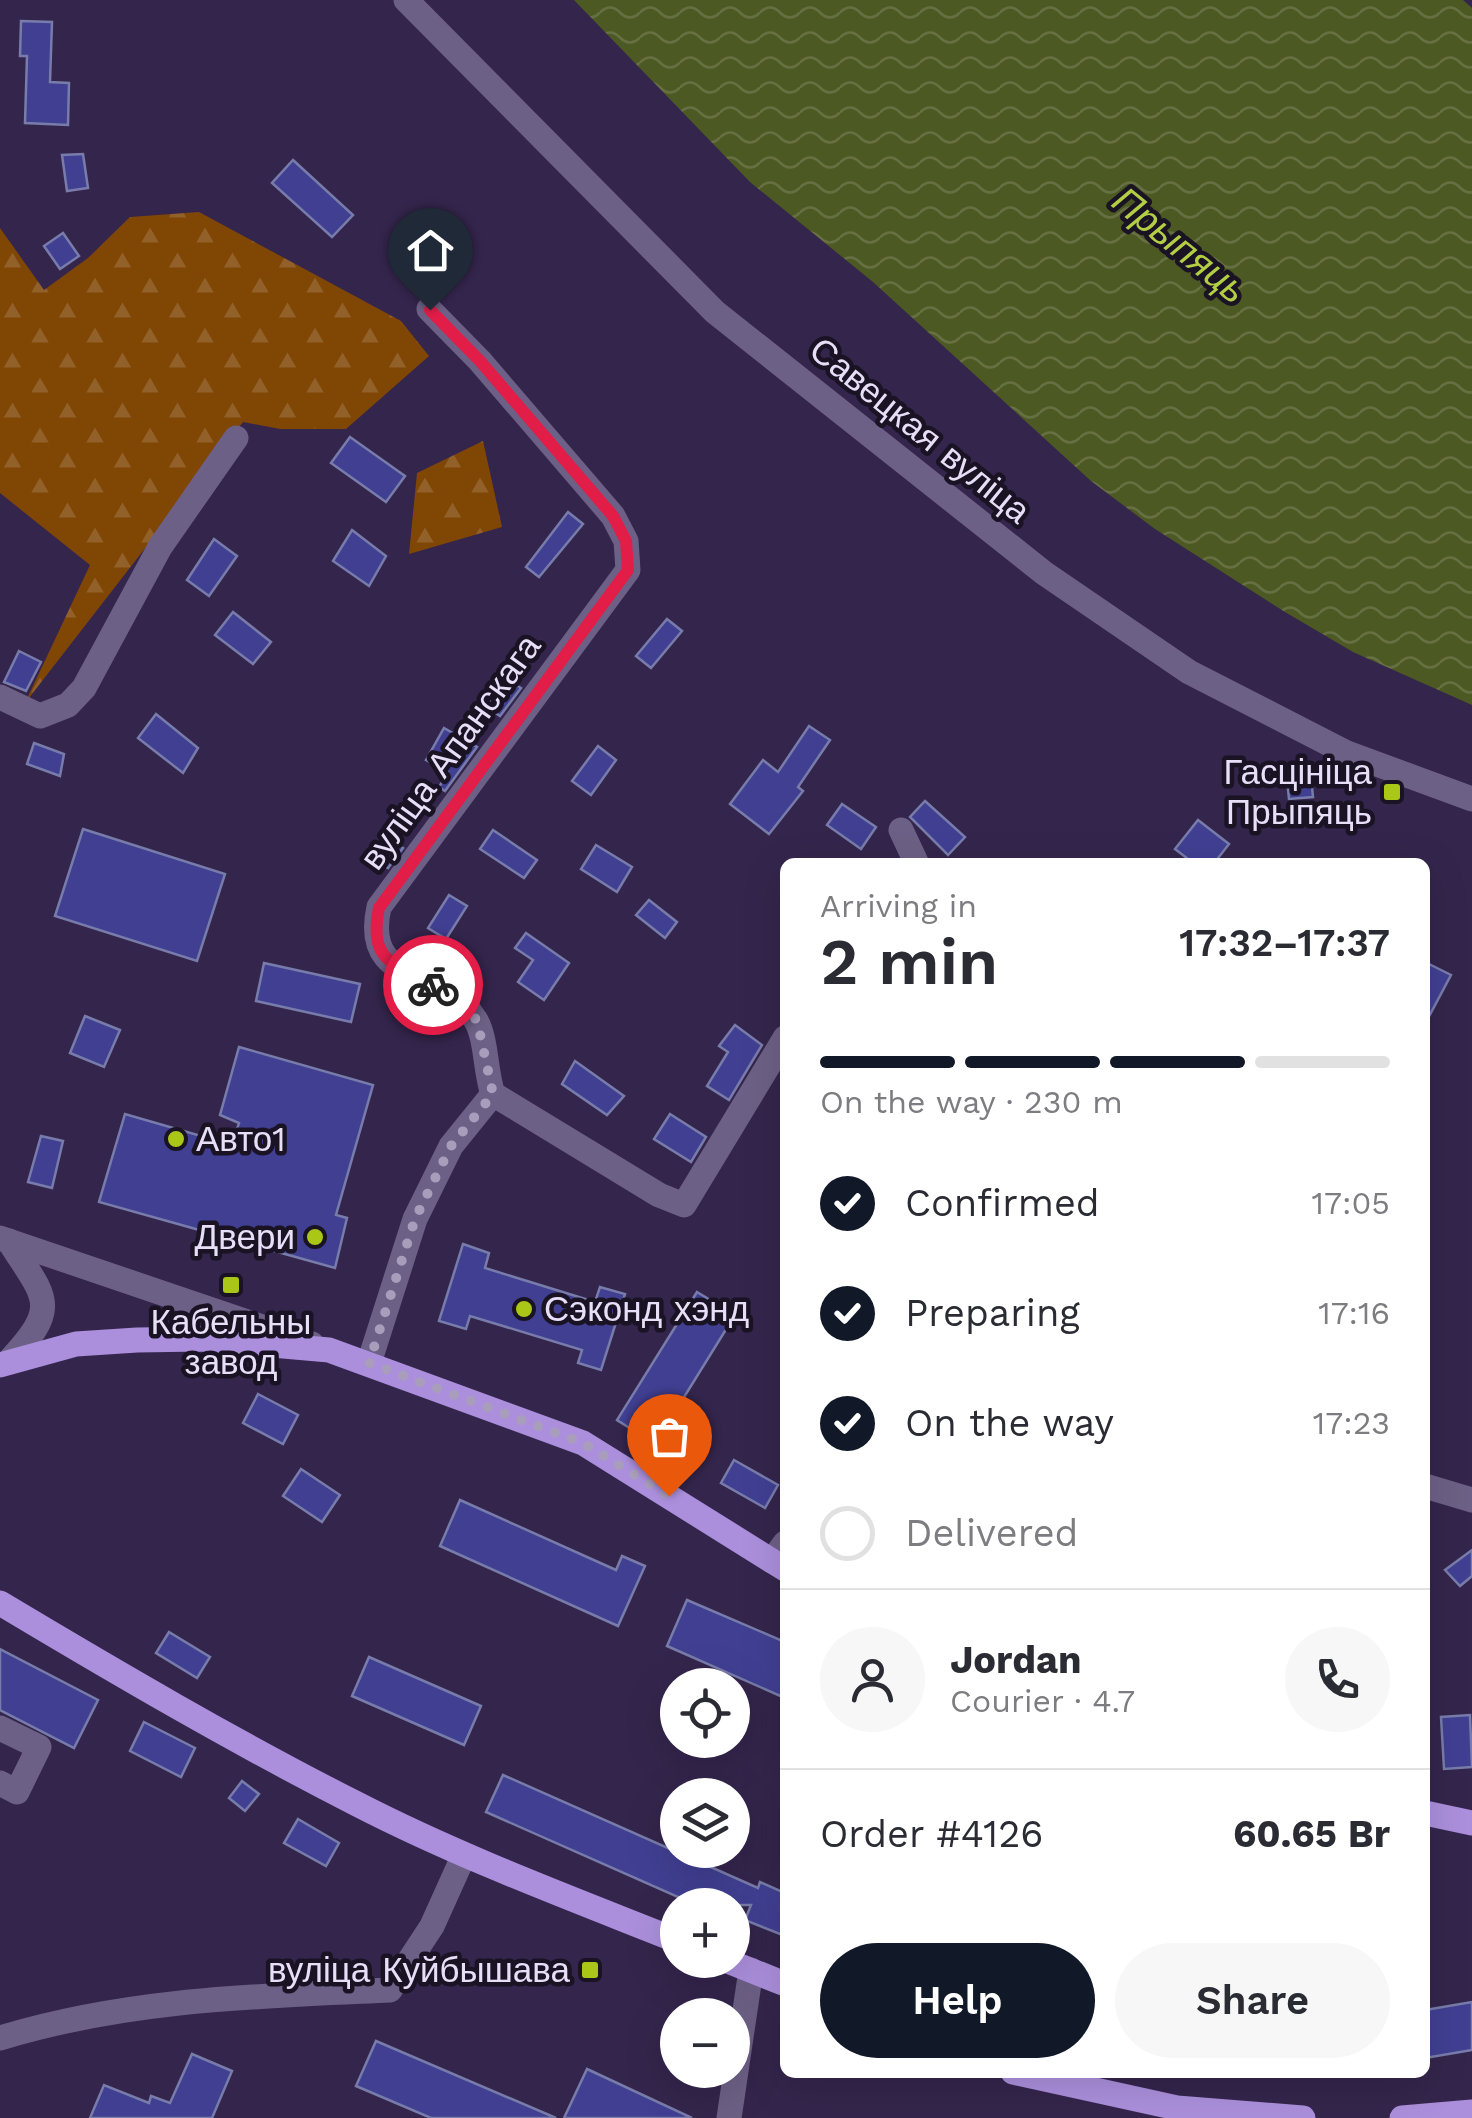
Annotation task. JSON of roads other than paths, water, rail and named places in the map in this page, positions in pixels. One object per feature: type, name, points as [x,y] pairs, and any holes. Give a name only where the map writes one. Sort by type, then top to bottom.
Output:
[{"type":"main road","points":[[6,1362],[76,1344],[137,1340],[201,1339],[329,1350],[583,1443],[780,1557]]},
{"type":"main road","points":[[0,1602],[140,1686],[356,1804],[464,1855],[660,1934]]},
{"type":"main road","points":[[1430,1814],[1472,1822]]},
{"type":"main road","points":[[751,1970],[780,1982]]},
{"type":"main road","points":[[1040,2078],[1177,2108],[1303,2118]]},
{"type":"main road","points":[[1402,2118],[1472,2112]]},
{"type":"street","name":"Савецкая вуліца","points":[[406,0],[715,312],[1044,573],[1189,672],[1346,753],[1472,799]]},
{"type":"street","name":"вуліца Апанскага","points":[[430,310],[480,361],[613,516],[629,555],[628,570],[379,908],[373,935],[383,958],[448,993],[477,1020],[493,1094]]},
{"type":"street","points":[[0,697],[40,716],[68,705],[84,688],[160,547],[236,438]]},
{"type":"street","points":[[902,830],[914,858]]},
{"type":"street","points":[[369,1363],[415,1219],[451,1146],[493,1094],[659,1195],[684,1204],[780,1046]]},
{"type":"street","points":[[4,1240],[329,1350]]},
{"type":"street","points":[[4,1240],[43,1300],[41,1327],[6,1362]]},
{"type":"street","points":[[1430,1487],[1459,1492],[1472,1500]]},
{"type":"street","points":[[0,1728],[39,1746],[17,1792],[0,1783]]},
{"type":"street","points":[[0,2038],[110,2012],[206,1998],[390,1990],[432,1926],[464,1855]]},
{"type":"street","points":[[728,2118],[751,1970]]},
{"type":"water","name":"Прыпяць","points":[[574,0],[1463,0],[1472,8],[1472,705],[1353,652],[1155,529],[1091,481],[873,282],[750,182]]},
{"type":"place","name":"Гасцініца Прыпяць","points":[[1392,792]]},
{"type":"place","name":"Авто1","points":[[176,1139]]},
{"type":"place","name":"Двери","points":[[315,1237]]},
{"type":"place","name":"Кабельны завод","points":[[231,1285]]},
{"type":"place","name":"Сэконд хэнд","points":[[524,1309]]},
{"type":"place","name":"вуліца Куйбышава","points":[[590,1970]]}]
